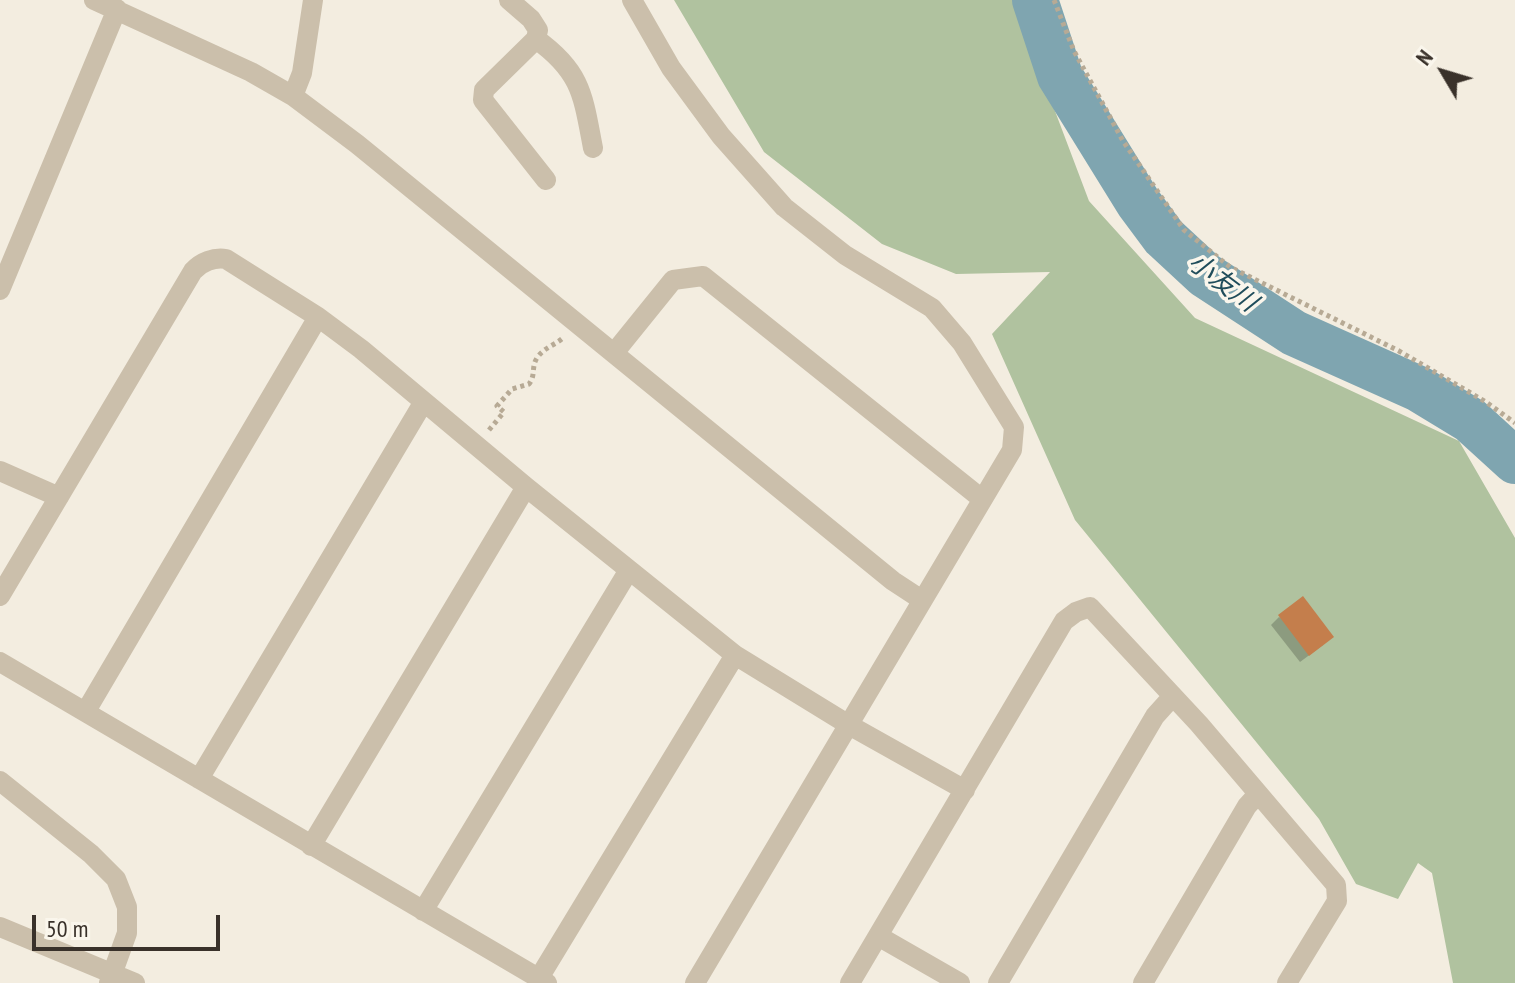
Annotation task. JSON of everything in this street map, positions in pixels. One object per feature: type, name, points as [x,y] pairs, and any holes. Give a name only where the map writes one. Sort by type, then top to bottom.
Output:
[{"type":"street","points":[[94,0],[206,50],[293,96],[357,144],[893,581],[922,600]]},
{"type":"street","points":[[293,96],[302,73],[313,0]]},
{"type":"street","points":[[509,0],[531,19],[538,30],[536,39],[484,90],[483,100],[546,180]]},
{"type":"street","points":[[632,0],[671,68],[713,125],[784,207],[845,255],[932,308],[962,343],[1014,427],[1012,450],[695,983]]},
{"type":"street","points":[[0,290],[117,9]]},
{"type":"street","points":[[536,39],[548,47],[581,89],[593,148]]},
{"type":"street","points":[[0,596],[199,264],[218,258],[226,259],[318,317],[361,349],[423,403],[735,655],[849,725],[965,790]]},
{"type":"street","points":[[614,353],[673,280],[703,276],[982,499]]},
{"type":"street","points":[[86,711],[318,317]]},
{"type":"street","points":[[199,779],[423,403]]},
{"type":"street","points":[[0,471],[59,497]]},
{"type":"street","points":[[311,846],[526,487]]},
{"type":"street","points":[[423,911],[629,570]]},
{"type":"street","points":[[850,983],[1064,621],[1090,607],[1173,696],[1336,885],[1337,901],[1287,983]]},
{"type":"street","points":[[0,662],[543,981],[735,655]]},
{"type":"street","points":[[998,983],[1155,716],[1173,696]]},
{"type":"street","points":[[0,781],[91,854],[116,879],[124,895],[128,920],[125,943],[111,978]]},
{"type":"street","points":[[1143,983],[1247,806],[1258,794]]},
{"type":"street","points":[[0,927],[111,978],[135,983]]},
{"type":"street","points":[[878,936],[960,983]]},
{"type":"path","points":[[1054,0],[1074,51],[1123,141],[1184,230],[1230,267],[1399,351],[1486,402],[1515,423]]},
{"type":"path","points":[[486,434],[504,412],[497,406],[512,389],[529,384],[534,375],[535,360],[566,335]]},
{"type":"green space","points":[[674,0],[1013,0],[1089,201],[1195,318],[1459,441],[1515,538],[1515,983],[1453,983],[1432,873],[1418,863],[1398,899],[1356,884],[1319,819],[1075,520],[992,334],[1050,272],[956,274],[882,244],[764,152]]},
{"type":"building","points":[[1303,596],[1334,637],[1309,656],[1278,615]]},
{"type":"waterway","name":"小友川","points":[[1035,0],[1060,76],[1138,202],[1164,237],[1205,275],[1294,333],[1419,389],[1470,420],[1515,461]]}]
